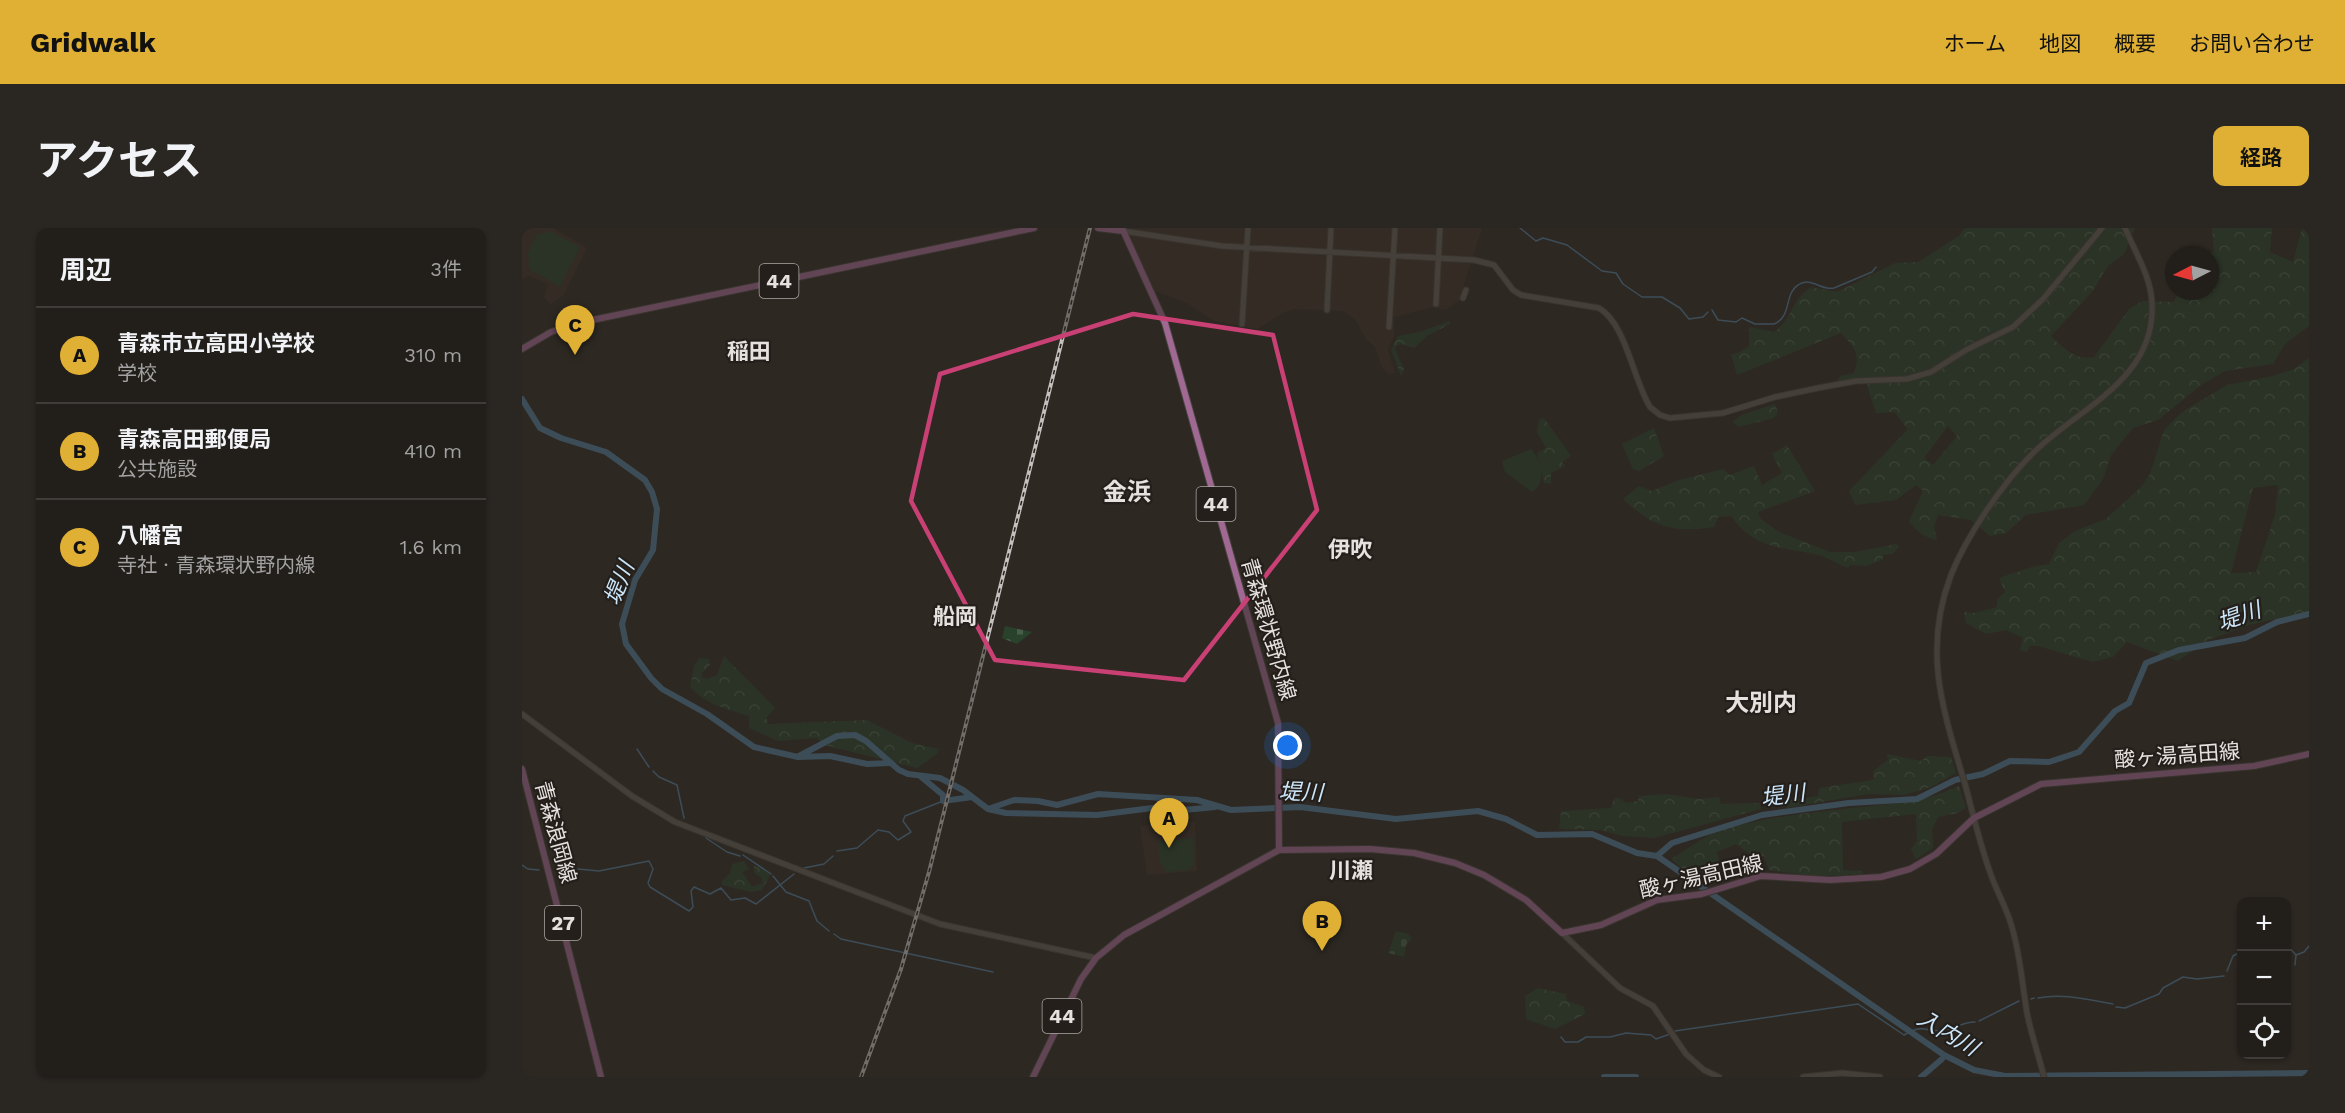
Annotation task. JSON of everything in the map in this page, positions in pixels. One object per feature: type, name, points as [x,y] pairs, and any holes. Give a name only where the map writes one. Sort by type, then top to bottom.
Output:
[{"type":"main road","name":"44","points":[[525,348],[558,329],[578,323],[1034,228]]},
{"type":"main road","points":[[1098,228],[1122,230]]},
{"type":"main road","name":"青森環状野内線","points":[[1122,230],[1165,323],[1274,708],[1280,747],[1279,850]]},
{"type":"main road","name":"酸ヶ湯高田線","points":[[1562,933],[1601,925],[1657,900],[1702,894],[1761,876],[1830,880],[1896,873],[1929,859],[1974,818],[2022,791],[2047,783],[2254,766],[2309,754]]},
{"type":"main road","name":"青森浪岡線","points":[[522,769],[602,1077]]},
{"type":"main road","points":[[1279,850],[1380,849],[1414,853],[1455,863],[1509,889],[1562,933]]},
{"type":"main road","name":"44","points":[[1034,1077],[1081,979],[1096,958],[1124,935],[1279,850]]},
{"type":"street","points":[[1242,324],[1248,228]]},
{"type":"street","points":[[1327,310],[1331,228]]},
{"type":"street","points":[[1389,327],[1395,228]]},
{"type":"street","points":[[1436,304],[1440,228]]},
{"type":"street","points":[[1122,230],[1204,244],[1490,263],[1516,293],[1603,311],[1616,326],[1650,406],[1660,415],[1675,418],[1733,411],[1785,394],[1834,384],[1906,379],[1936,370],[1966,350],[2013,327],[2043,299],[2102,228]]},
{"type":"street","points":[[2043,1074],[2027,1014],[2014,935],[1988,866],[1943,710],[1937,675],[1937,629],[1945,592],[1955,566],[1972,534],[2024,464],[2048,439],[2120,382],[2142,352],[2150,324],[2151,296],[2146,274],[2124,228]]},
{"type":"street","points":[[1463,298],[1466,290]]},
{"type":"street","points":[[522,714],[632,796],[675,822],[940,924],[1096,958]]},
{"type":"street","points":[[1562,933],[1620,988],[1653,1006],[1689,1058],[1719,1077]]},
{"type":"street","points":[[1803,1077],[1842,1074],[1880,1077]]},
{"type":"highlighted area","points":[[1133,314],[1273,335],[1317,510],[1184,680],[995,660],[911,501],[940,374]]},
{"type":"shaded area","points":[[522,228],[553,228],[587,248],[563,296],[550,304],[544,297],[548,284],[529,276],[522,279]]},
{"type":"shaded area","points":[[1125,228],[1482,228],[1459,300],[1446,310],[1434,307],[1394,317],[1394,336],[1388,350],[1395,373],[1389,374],[1382,368],[1375,347],[1366,339],[1355,319],[1343,311],[1295,309],[1285,312],[1257,329],[1214,321],[1187,303],[1154,291]]},
{"type":"shaded area","points":[[1195,821],[1197,871],[1147,875],[1140,826]]},
{"type":"green space","points":[[1965,228],[2135,228],[2124,254],[2108,266],[2092,292],[2051,336],[2070,352],[2087,358],[2094,357],[2130,308],[2143,301],[2219,300],[2219,246],[2214,246],[2212,228],[2272,228],[2270,252],[2293,262],[2302,228],[2309,228],[2309,326],[2285,344],[2273,364],[2225,371],[2201,385],[2158,420],[2133,428],[2111,455],[2103,479],[2084,505],[2026,515],[2006,533],[1990,536],[1971,520],[1938,515],[1934,527],[1937,540],[1921,534],[1909,521],[1923,491],[1916,485],[1896,500],[1855,505],[1849,491],[1908,429],[1894,412],[1876,413],[1864,377],[1837,381],[1840,376],[1854,373],[1857,361],[1853,347],[1841,333],[1737,375],[1731,354],[1738,353],[1749,346],[1749,327],[1774,332],[1780,327],[1799,298],[1811,287],[1837,292],[1895,263],[1918,262],[1959,236]],"holes":[[[1948,426],[1957,436],[1933,465],[1924,458]]]},
{"type":"green space","points":[[550,231],[580,247],[560,287],[529,269],[528,252],[537,235]]},
{"type":"green space","points":[[1450,321],[1450,324],[1427,336],[1414,348],[1402,344],[1397,345],[1395,349],[1404,369],[1401,376],[1391,350],[1398,336],[1419,332]]},
{"type":"green space","points":[[2309,358],[2309,612],[2252,624],[2208,640],[2178,661],[2127,642],[2113,657],[2093,662],[2038,646],[2030,646],[2027,652],[2020,650],[2023,638],[2006,630],[1986,634],[1966,623],[1964,612],[1975,613],[1997,607],[1997,599],[2005,592],[1999,578],[2049,564],[2059,543],[2075,531],[2106,519],[2142,486],[2150,474],[2164,430],[2182,412],[2227,385],[2273,376],[2294,369]],"holes":[[[2278,485],[2275,515],[2256,572],[2231,573],[2253,488]]]},
{"type":"green space","points":[[1775,404],[1778,412],[1774,418],[1738,427],[1733,422],[1741,415]]},
{"type":"green space","points":[[1544,418],[1571,456],[1562,462],[1565,466],[1551,473],[1551,484],[1544,483],[1537,453],[1546,448],[1537,432],[1539,420]]},
{"type":"green space","points":[[1654,428],[1664,456],[1639,471],[1633,469],[1622,444]]},
{"type":"green space","points":[[1787,445],[1815,491],[1758,512],[1761,519],[1779,532],[1830,552],[1855,552],[1896,544],[1899,547],[1893,554],[1883,555],[1883,559],[1867,566],[1850,565],[1848,568],[1822,556],[1761,542],[1741,528],[1731,516],[1718,517],[1714,527],[1675,528],[1654,522],[1623,499],[1639,486],[1652,491],[1679,480],[1723,469],[1730,475],[1754,466],[1762,485],[1782,473],[1772,454]]},
{"type":"green space","points":[[1531,449],[1538,459],[1541,471],[1540,483],[1532,492],[1505,472],[1502,461]]},
{"type":"green space","points":[[1005,626],[1032,632],[1017,644],[1002,638]]},
{"type":"green space","points":[[724,656],[775,708],[766,718],[769,724],[867,720],[912,743],[939,749],[937,754],[917,768],[824,745],[817,738],[778,741],[749,728],[749,716],[710,702],[690,687],[694,666],[699,658],[709,659],[710,665],[702,673],[702,677],[707,679],[717,675]]},
{"type":"green space","points":[[1887,754],[1921,761],[1927,756],[1951,757],[1956,773],[1931,787],[1904,795],[1868,794],[1787,808],[1785,801],[1818,796],[1819,788],[1873,780],[1873,771],[1888,760]]},
{"type":"green space","points":[[1959,786],[1966,808],[1958,813],[1938,817],[1932,829],[1933,848],[1916,859],[1911,849],[1917,841],[1916,814],[1842,822],[1843,870],[1862,871],[1863,874],[1813,876],[1769,870],[1764,856],[1754,857],[1736,844],[1717,852],[1720,865],[1706,875],[1703,870],[1691,876],[1671,859],[1709,835],[1735,826],[1822,811],[1898,803],[1929,797]]},
{"type":"green space","points":[[1665,794],[1699,799],[1719,797],[1721,804],[1760,803],[1761,809],[1654,838],[1623,836],[1600,830],[1559,829],[1561,811],[1611,808],[1614,799],[1619,798],[1626,803],[1638,801],[1639,796]]},
{"type":"green space","points":[[1193,838],[1194,865],[1189,870],[1166,872],[1160,863],[1158,841]]},
{"type":"green space","points":[[744,861],[749,869],[742,872],[752,887],[763,883],[761,877],[754,873],[754,866],[770,875],[762,890],[751,892],[722,885],[722,881],[730,873],[732,864]]},
{"type":"green space","points":[[1396,931],[1408,934],[1412,938],[1406,945],[1404,957],[1388,953]]},
{"type":"green space","points":[[1538,988],[1566,994],[1567,1001],[1584,1007],[1585,1014],[1555,1029],[1526,1019],[1525,996]]},
{"type":"waterway","points":[[1520,228],[1536,241],[1543,238],[1567,245],[1602,271],[1616,273],[1623,284],[1642,297],[1662,297],[1680,308],[1689,319],[1703,317],[1708,312]]},
{"type":"waterway","points":[[1712,310],[1718,320],[1736,322],[1742,318],[1755,324],[1774,324],[1780,321],[1791,294],[1798,285],[1807,282],[1825,288],[1834,288],[1872,272],[1876,267]]},
{"type":"waterway","name":"堤川","points":[[522,399],[540,428],[561,438],[606,452],[645,480],[652,492],[657,509],[653,550],[635,580],[622,624],[626,644],[662,689],[707,714],[754,747],[798,757],[830,756],[867,764],[889,763]]},
{"type":"waterway","name":"堤川","points":[[988,809],[1014,800],[1057,805],[1098,794],[1197,800],[1231,810],[1300,807],[1396,819],[1478,811],[1506,819],[1537,835],[1592,834],[1637,853],[1657,856],[1672,843],[1762,815],[1849,803],[1917,799],[1955,780],[1983,774],[2010,761],[2049,762],[2079,752],[2115,711],[2129,703],[2146,663],[2179,650],[2245,638],[2277,622],[2309,614]]},
{"type":"waterway","name":"堤川","points":[[799,756],[837,736],[855,735],[866,741],[899,770],[908,774],[940,778],[963,790],[988,809],[1006,813],[1097,815],[1168,806],[1184,810],[1215,807]]},
{"type":"waterway","points":[[637,749],[649,767]]},
{"type":"waterway","points":[[653,771],[659,777],[677,785],[684,818]]},
{"type":"waterway","points":[[920,776],[943,795],[943,801],[972,797]]},
{"type":"waterway","points":[[837,851],[857,848],[878,830],[889,832],[898,840],[911,832],[903,821],[905,816],[943,801]]},
{"type":"waterway","points":[[706,838],[727,852],[740,856]]},
{"type":"waterway","points":[[743,855],[771,874]]},
{"type":"waterway","points":[[804,868],[824,864],[833,856]]},
{"type":"waterway","name":"入内川","points":[[1657,856],[1944,1055],[1974,1070],[2005,1076],[2309,1073]]},
{"type":"waterway","points":[[578,869],[599,871],[649,861],[653,869],[648,883],[650,887],[689,911],[693,907],[691,891],[694,887],[710,894],[721,888],[731,900],[745,898],[756,904],[794,874]]},
{"type":"waterway","points":[[522,865],[528,869],[539,870]]},
{"type":"waterway","points":[[556,870],[572,868]]},
{"type":"waterway","points":[[773,876],[786,892],[809,901],[817,921],[829,931]]},
{"type":"waterway","points":[[834,934],[841,939],[993,972]]},
{"type":"waterway","points":[[2296,955],[2304,952],[2309,946]]},
{"type":"waterway","points":[[2291,950],[2296,955],[2295,965]]},
{"type":"waterway","points":[[2227,971],[2233,956],[2237,954]]},
{"type":"waterway","points":[[2116,1007],[2125,1008],[2159,994],[2163,988],[2183,977],[2197,979],[2224,976]]},
{"type":"waterway","points":[[2038,998],[2067,997],[2113,1004]]},
{"type":"waterway","points":[[1979,1021],[2019,1001]]},
{"type":"waterway","points":[[1675,1031],[1858,1004],[1904,1035],[1916,1029],[1940,1031],[1975,1022]]},
{"type":"waterway","points":[[1561,1037],[1565,1042],[1578,1042],[1586,1037],[1610,1037],[1626,1033],[1651,1035],[1656,1039],[1670,1034]]},
{"type":"waterway","points":[[1921,1077],[1942,1059]]},
{"type":"waterway","points":[[1604,1077],[1636,1077]]},
{"type":"railway","points":[[861,1077],[901,969],[929,872],[1090,228]]},
{"type":"place","name":"八幡宮","points":[[575,355]]},
{"type":"place","name":"青森市立高田小学校","points":[[1169,848]]},
{"type":"place","name":"青森高田郵便局","points":[[1322,951]]},
{"type":"district","name":"稲田","points":[[749,351]]},
{"type":"district","name":"金浜","points":[[1127,492]]},
{"type":"district","name":"伊吹","points":[[1350,549]]},
{"type":"district","name":"船岡","points":[[955,616]]},
{"type":"district","name":"大別内","points":[[1761,703]]},
{"type":"district","name":"川瀬","points":[[1351,870]]}]
